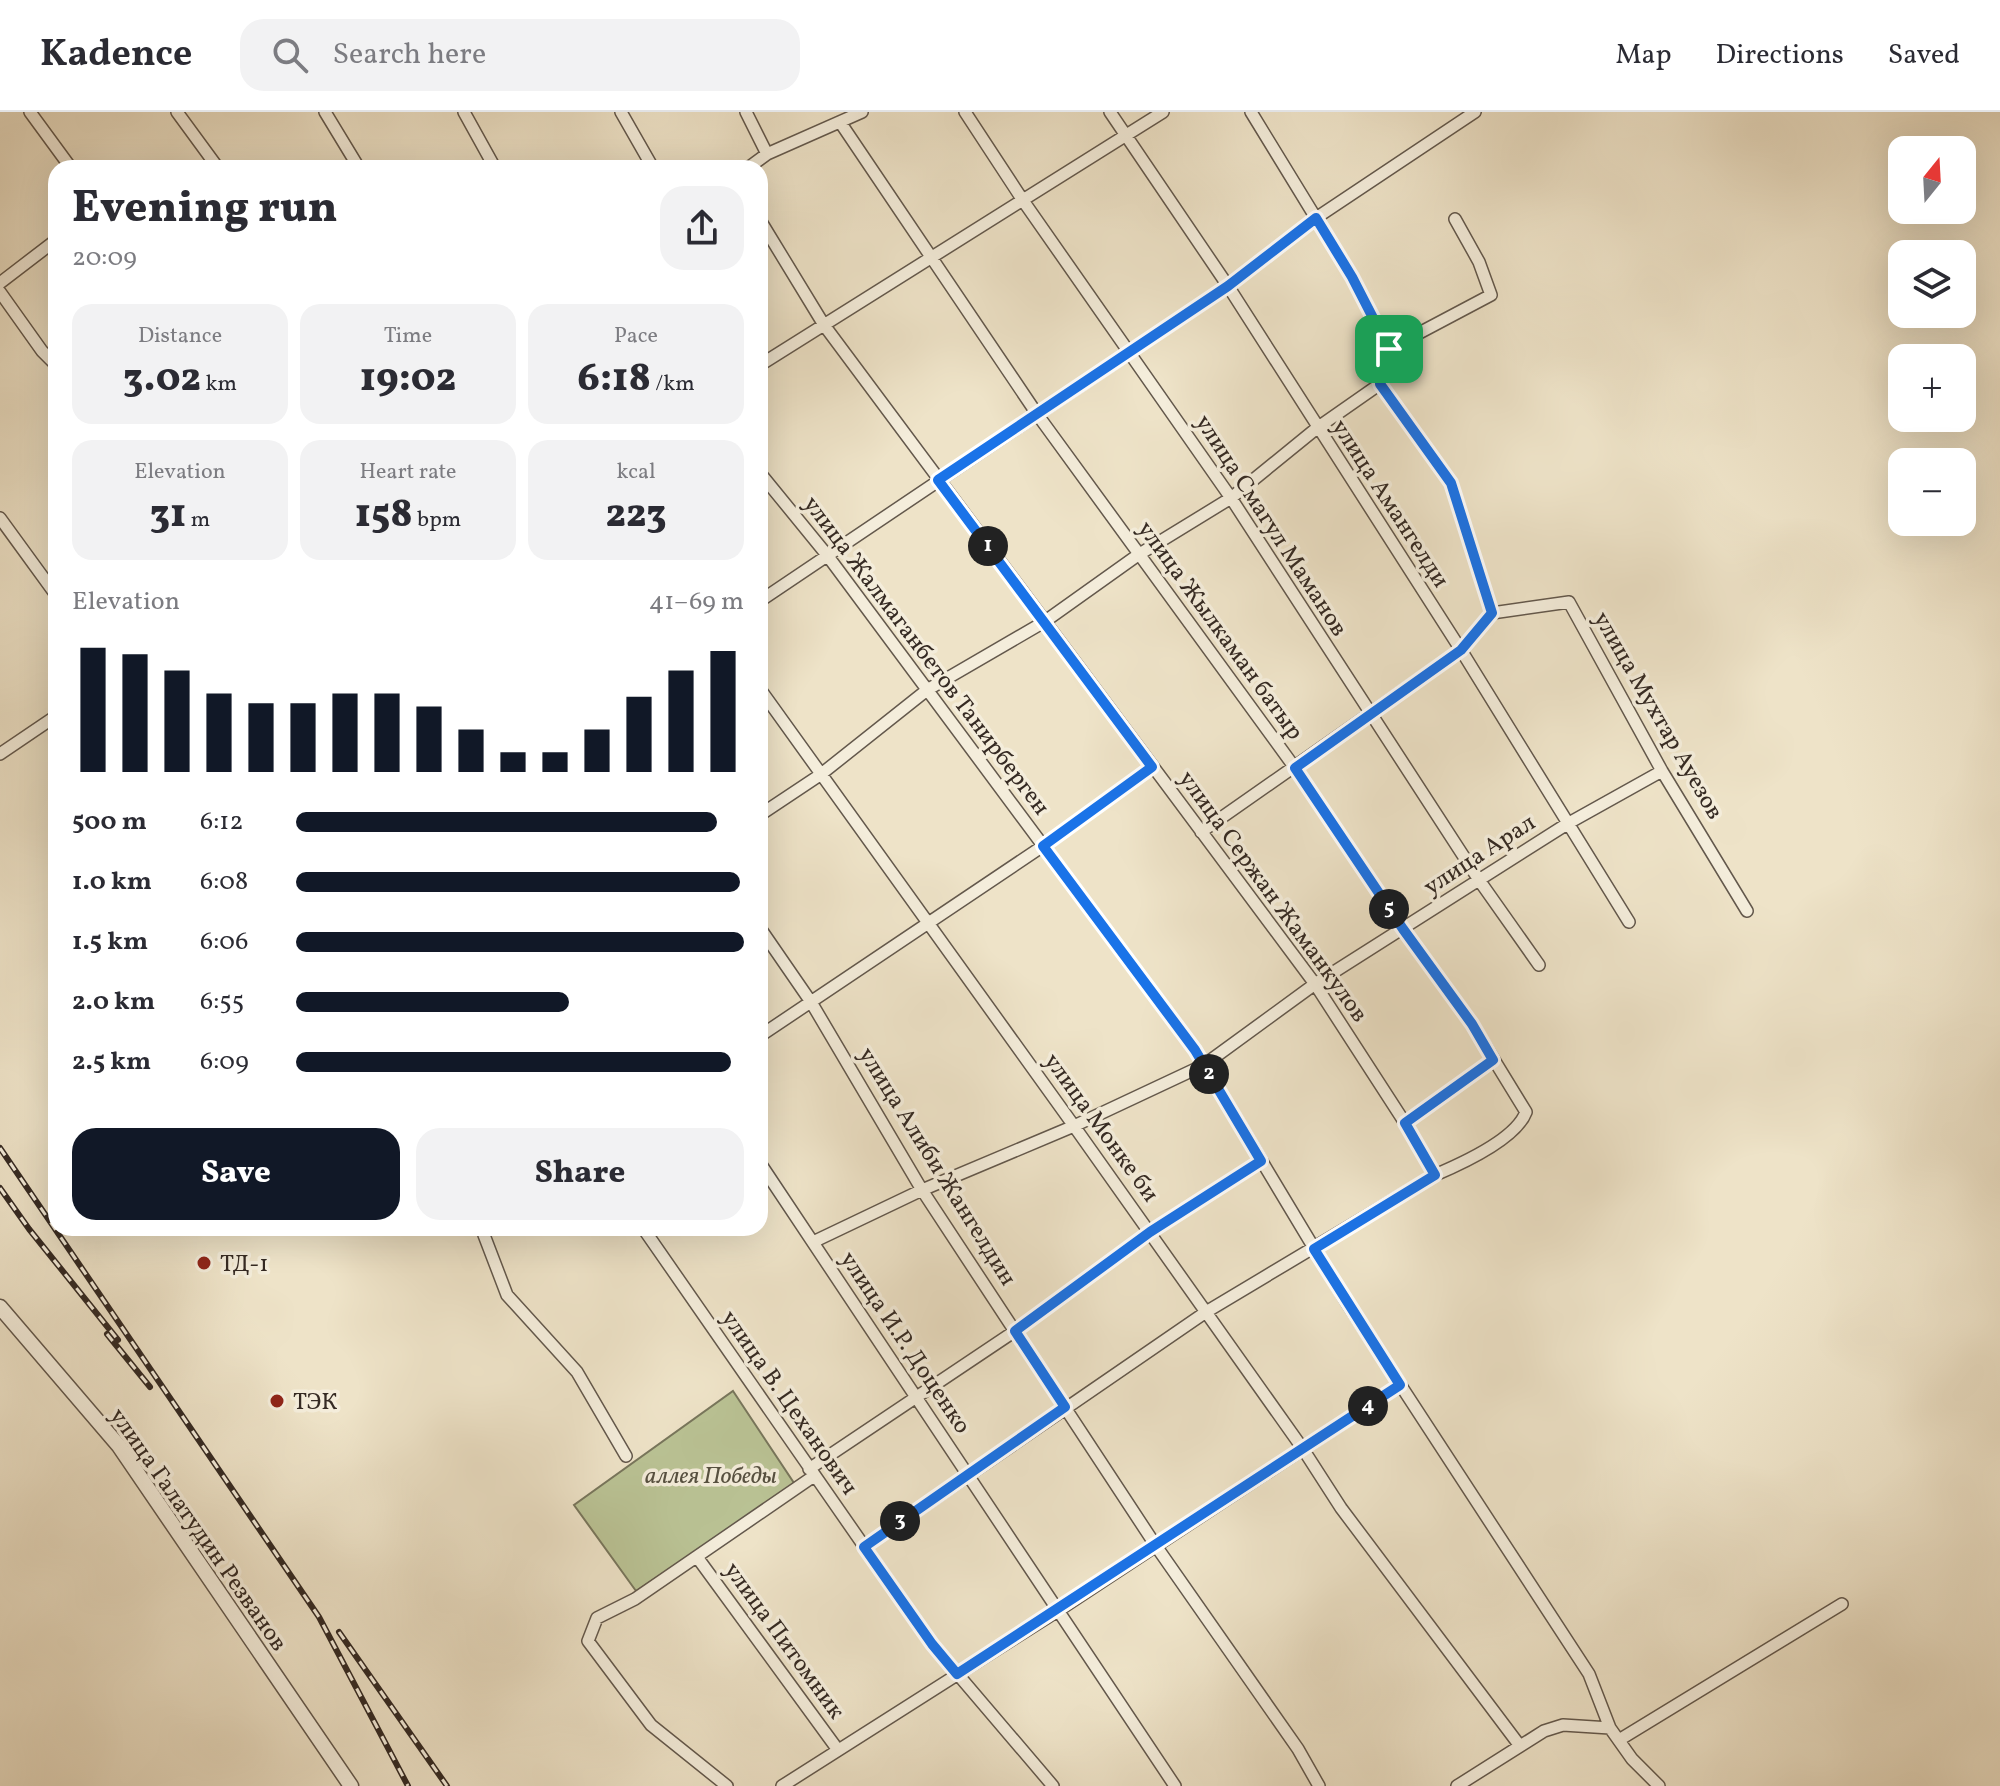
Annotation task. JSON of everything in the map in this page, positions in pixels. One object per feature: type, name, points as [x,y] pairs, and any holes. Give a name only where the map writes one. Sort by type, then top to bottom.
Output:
[{"type":"street","points":[[30,112],[65,160]]},
{"type":"street","points":[[177,112],[212,160]]},
{"type":"street","points":[[325,112],[354,160]]},
{"type":"street","points":[[464,112],[491,160]]},
{"type":"street","points":[[621,112],[648,160]]},
{"type":"street","points":[[746,112],[767,154]]},
{"type":"street","points":[[759,160],[862,112]]},
{"type":"street","name":"улица Смагул Маманов","points":[[965,112],[1024,202],[1231,498],[1479,880],[1539,965]]},
{"type":"street","name":"улица Амангелди","points":[[1110,112],[1228,286],[1461,650],[1629,922]]},
{"type":"street","points":[[768,360],[1163,112]]},
{"type":"street","points":[[768,810],[820,775],[927,690],[1044,622],[1138,555],[1231,498],[1317,428],[1380,384],[1389,349],[1352,277],[1251,112]]},
{"type":"street","points":[[768,596],[1228,286],[1316,218],[1475,112]]},
{"type":"street","name":"улица Жылкаман батыр","points":[[840,122],[1037,414],[1295,768],[1403,929],[1472,1024],[1526,1112],[1522,1123],[1468,1161],[1435,1175]]},
{"type":"street","points":[[1389,349],[1491,295],[1479,262],[1455,219]]},
{"type":"street","name":"улица Сержан Жаманкулов","points":[[768,233],[824,325],[1315,984],[1435,1175]]},
{"type":"street","points":[[0,283],[48,246]]},
{"type":"street","points":[[0,292],[48,357]]},
{"type":"street","points":[[1201,832],[1461,650],[1492,613],[1451,483],[1380,384]]},
{"type":"street","name":"улица Жалмаганбетов Танирберген","points":[[768,483],[827,555],[1204,1065],[1314,1249],[1589,1674],[1610,1728],[1632,1759],[1659,1786]]},
{"type":"street","points":[[0,518],[48,584]]},
{"type":"street","name":"улица Мухтар Ауезов","points":[[1492,613],[1569,602],[1662,771],[1747,911]]},
{"type":"street","name":"улица Монке би","points":[[768,700],[1150,1232],[1341,1508],[1520,1746]]},
{"type":"street","points":[[0,754],[48,721]]},
{"type":"street","points":[[768,1031],[1043,846],[1152,767]]},
{"type":"street","name":"улица Арал","points":[[813,1242],[922,1190],[1074,1126],[1204,1065],[1315,984],[1567,824],[1662,771]]},
{"type":"street","name":"улица Алиби Жангелдин","points":[[768,940],[811,1002],[922,1190],[1156,1546],[1298,1749],[1319,1786]]},
{"type":"street","points":[[1405,1123],[1493,1060]]},
{"type":"street","points":[[727,1786],[651,1725],[588,1641],[597,1618],[635,1599],[697,1557],[915,1395],[1015,1331],[1150,1232],[1261,1161]]},
{"type":"street","name":"улица И.Р. Доценко","points":[[768,1175],[1175,1786]]},
{"type":"street","points":[[864,1547],[1206,1312],[1435,1175]]},
{"type":"street","points":[[484,1236],[507,1295],[577,1372],[626,1456]]},
{"type":"street","name":"улица В. Цеханович","points":[[649,1236],[932,1644],[1053,1786]]},
{"type":"street","name":"улица Галатудин Резванов","points":[[0,1307],[119,1446],[351,1786]]},
{"type":"street","points":[[782,1786],[1059,1610],[1400,1385]]},
{"type":"street","name":"улица Питомник","points":[[697,1557],[838,1750]]},
{"type":"street","points":[[1619,1740],[1842,1604]]},
{"type":"street","points":[[1457,1786],[1544,1731],[1563,1725],[1610,1728]]},
{"type":"green space","name":"аллея Победы","points":[[733,1391],[796,1486],[636,1591],[574,1505]]},
{"type":"railway","points":[[0,1148],[48,1219]]},
{"type":"railway","points":[[0,1188],[118,1340]]},
{"type":"railway","points":[[60,1236],[319,1617],[408,1786]]},
{"type":"railway","points":[[107,1334],[150,1387]]},
{"type":"railway","points":[[339,1632],[447,1786]]},
{"type":"place","name":"ТД-1","points":[[204,1263]]},
{"type":"place","name":"ТЭК","points":[[277,1401]]},
{"type":"route","points":[[1316,218],[1352,277],[1389,349],[1380,384],[1451,483],[1492,613],[1461,650],[1295,768],[1403,929],[1472,1024],[1493,1060],[1405,1123],[1435,1175],[1314,1249],[1400,1385],[957,1674],[932,1644],[864,1547],[1065,1407],[1015,1331],[1150,1232],[1261,1161],[1195,1050],[1043,846],[1152,767],[938,480],[1228,286],[1316,218]]}]
